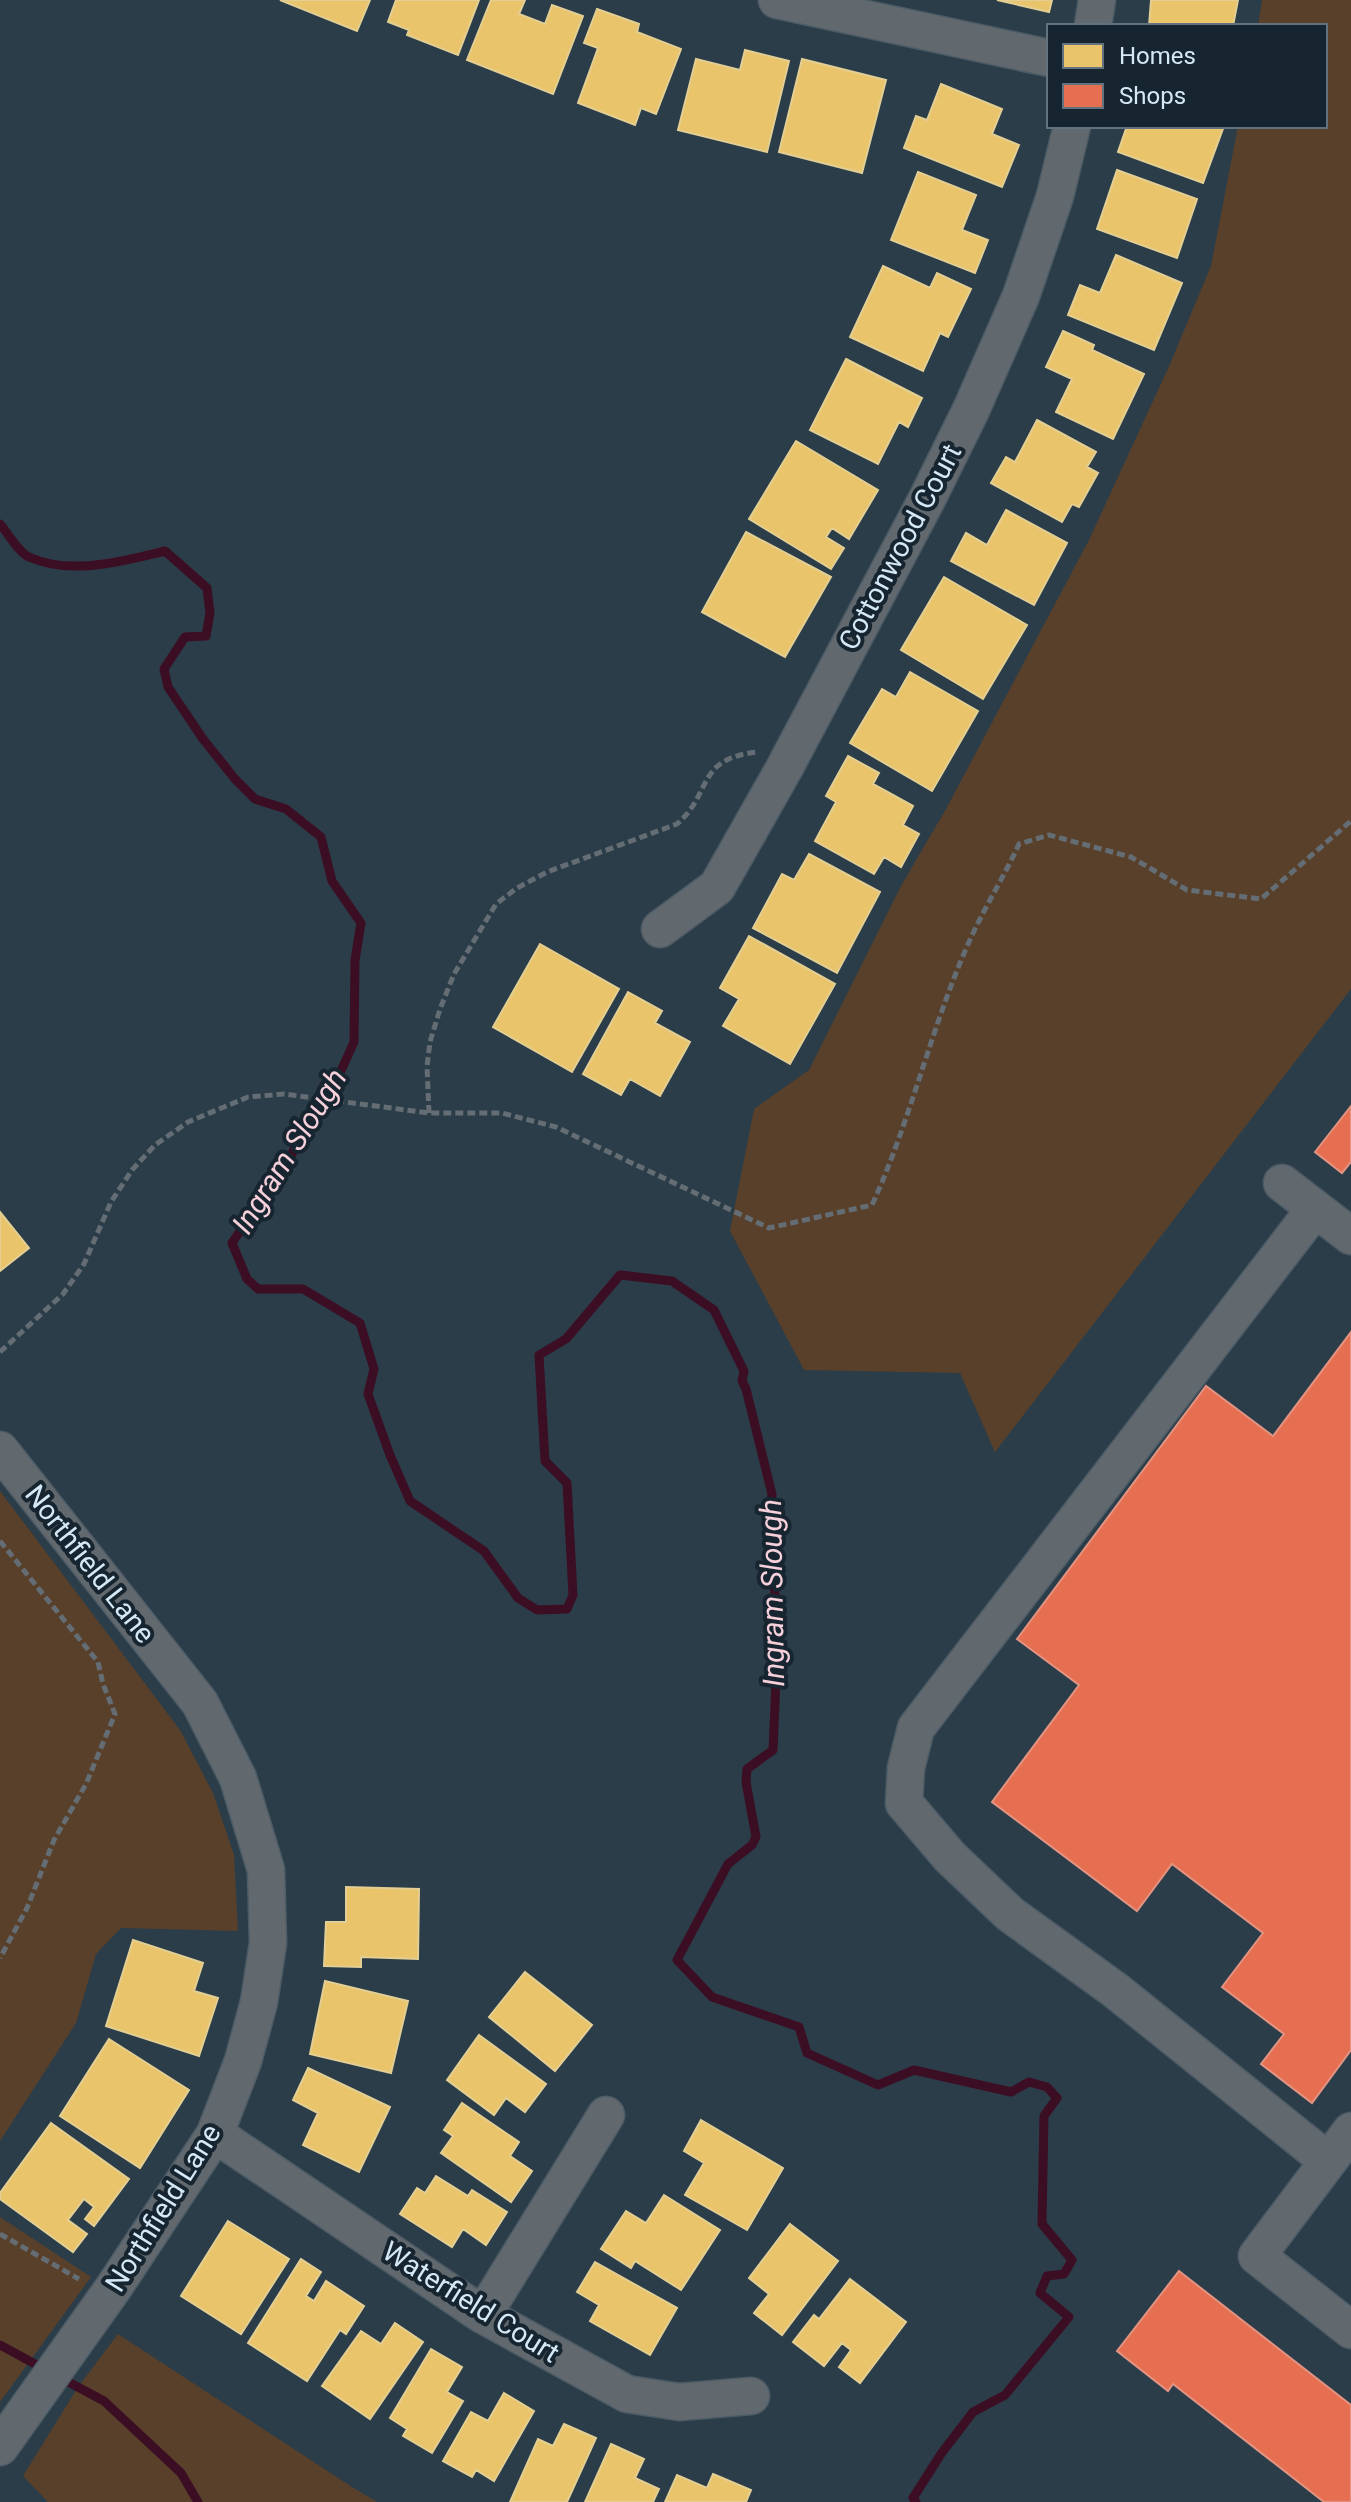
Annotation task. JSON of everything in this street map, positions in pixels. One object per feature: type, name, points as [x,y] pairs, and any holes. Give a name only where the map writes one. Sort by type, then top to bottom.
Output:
[{"type":"street","points":[[777,0],[1047,58]]},
{"type":"street","points":[[1093,24],[1097,0]]},
{"type":"street","name":"Cottonwood Court","points":[[660,929],[717,887],[785,767],[927,499],[971,410],[1021,296],[1055,196],[1072,128]]},
{"type":"street","points":[[1282,1183],[1351,1236]]},
{"type":"street","points":[[1315,1209],[916,1728],[906,1768],[904,1803],[950,1857],[1010,1914],[1115,1990],[1328,2161]]},
{"type":"street","name":"Northfield Lane","points":[[0,1450],[200,1703],[238,1778],[266,1870],[268,1943],[259,2002],[243,2061],[215,2134],[111,2291],[0,2447]]},
{"type":"street","points":[[483,2315],[606,2115]]},
{"type":"street","points":[[1351,2131],[1257,2256],[1351,2330]]},
{"type":"street","name":"Waterfield Court","points":[[215,2134],[483,2315],[627,2394],[679,2402],[751,2396]]},
{"type":"path","points":[[429,1113],[427,1066],[430,1042],[440,1009],[454,974],[496,904],[547,872],[677,824],[686,816],[709,774],[719,763],[731,757],[759,751],[785,767]]},
{"type":"path","points":[[0,1352],[63,1294],[84,1264],[111,1202],[132,1170],[155,1145],[188,1122],[248,1097],[284,1094],[429,1113],[502,1113],[556,1127],[769,1228],[872,1205],[889,1169],[906,1111],[969,941],[1019,844],[1049,835],[1064,838],[1131,857],[1187,890],[1261,899],[1351,821]]},
{"type":"path","points":[[0,1541],[98,1662],[115,1714],[86,1784],[54,1840],[27,1908],[0,1958]]},
{"type":"path","points":[[0,2234],[111,2291]]},
{"type":"shaded area","points":[[1262,0],[1351,0],[1351,989],[995,1452],[960,1373],[804,1370],[730,1231],[754,1109],[809,1070],[901,886],[946,809],[1089,540],[1170,364],[1211,266],[1238,128],[1327,128],[1327,24],[1258,24]]},
{"type":"shaded area","points":[[0,1491],[180,1730],[213,1793],[234,1855],[238,1931],[121,1928],[96,1954],[76,2023],[0,2141]]},
{"type":"shaded area","points":[[0,2217],[91,2277],[0,2402]]},
{"type":"shaded area","points":[[118,2334],[377,2502],[48,2502],[23,2476],[78,2387]]},
{"type":"building: Homes","points":[[280,0],[370,0],[357,31]]},
{"type":"building: Homes","points":[[396,0],[479,0],[458,55],[407,35],[409,30],[388,22]]},
{"type":"building: Homes","points":[[491,0],[525,0],[519,14],[545,24],[552,5],[583,16],[553,94],[467,60]]},
{"type":"building: Homes","points":[[997,0],[1052,0],[1049,12]]},
{"type":"building: Homes","points":[[1151,0],[1238,0],[1233,24],[1149,24]]},
{"type":"building: Homes","points":[[597,9],[639,24],[637,32],[681,49],[656,114],[641,108],[635,125],[578,103],[598,48],[584,43]]},
{"type":"building: Homes","points":[[745,50],[789,61],[767,152],[678,130],[696,59],[740,70]]},
{"type":"building: Homes","points":[[802,59],[886,80],[862,173],[779,152]]},
{"type":"building: Homes","points":[[941,84],[1002,109],[992,134],[1019,145],[1002,187],[904,148],[916,116],[927,120]]},
{"type":"building: Homes","points":[[1126,128],[1223,128],[1203,183],[1118,152]]},
{"type":"building: Homes","points":[[1117,170],[1197,199],[1177,258],[1097,229]]},
{"type":"building: Homes","points":[[918,172],[976,195],[962,230],[988,240],[975,273],[891,240]]},
{"type":"building: Homes","points":[[1116,255],[1182,283],[1154,350],[1068,315],[1080,285],[1100,293]]},
{"type":"building: Homes","points":[[883,266],[930,288],[937,273],[971,289],[948,337],[940,333],[923,371],[850,337]]},
{"type":"building: Homes","points":[[1063,331],[1094,345],[1092,350],[1144,374],[1113,439],[1056,412],[1072,379],[1046,367]]},
{"type":"building: Homes","points":[[846,359],[922,398],[908,427],[899,422],[878,464],[810,430]]},
{"type":"building: Homes","points":[[1037,420],[1096,452],[1087,467],[1098,473],[1079,507],[1072,504],[1062,522],[991,483],[1006,457],[1015,462]]},
{"type":"building: Homes","points":[[796,441],[878,490],[849,539],[832,528],[826,537],[844,548],[831,569],[749,519]]},
{"type":"building: Homes","points":[[1006,510],[1067,543],[1034,605],[951,561],[966,533],[987,545]]},
{"type":"building: Homes","points":[[746,532],[831,577],[785,657],[702,612]]},
{"type":"building: Homes","points":[[944,577],[1027,625],[983,699],[901,650]]},
{"type":"building: Homes","points":[[910,672],[978,711],[932,791],[850,743],[882,689],[896,697]]},
{"type":"building: Homes","points":[[848,756],[879,773],[873,784],[913,806],[903,825],[919,834],[901,867],[884,857],[874,874],[815,841],[836,802],[826,796]]},
{"type":"building: Homes","points":[[809,854],[880,892],[837,973],[753,928],[782,874],[794,880]]},
{"type":"building: Homes","points":[[749,936],[835,984],[790,1064],[723,1026],[739,999],[720,988]]},
{"type":"building: Homes","points":[[540,944],[619,989],[572,1072],[493,1027]]},
{"type":"building: Homes","points":[[628,992],[662,1011],[655,1023],[690,1042],[660,1096],[630,1079],[621,1095],[583,1074]]},
{"type":"building: Homes","points":[[0,1212],[29,1248],[0,1271]]},
{"type":"building: Homes","points":[[346,1887],[419,1889],[418,1959],[361,1957],[361,1967],[324,1966],[326,1922],[346,1922]]},
{"type":"building: Homes","points":[[133,1940],[203,1963],[194,1991],[218,1998],[199,2056],[106,2026]]},
{"type":"building: Homes","points":[[525,1972],[592,2025],[555,2071],[489,2017]]},
{"type":"building: Homes","points":[[325,1981],[408,2001],[391,2073],[310,2054]]},
{"type":"building: Homes","points":[[479,2035],[546,2084],[525,2112],[506,2098],[494,2115],[447,2080]]},
{"type":"building: Homes","points":[[109,2039],[189,2090],[140,2168],[60,2116]]},
{"type":"building: Homes","points":[[308,2068],[390,2107],[359,2172],[303,2145],[318,2113],[293,2100]]},
{"type":"building: Homes","points":[[462,2103],[519,2142],[510,2156],[532,2171],[511,2202],[441,2153],[453,2136],[444,2130]]},
{"type":"building: Homes","points":[[701,2120],[783,2168],[747,2230],[685,2195],[704,2163],[684,2151]]},
{"type":"building: Homes","points":[[51,2123],[129,2179],[94,2226],[85,2219],[94,2207],[84,2199],[68,2220],[87,2234],[73,2252],[0,2199],[0,2193]]},
{"type":"building: Homes","points":[[436,2176],[468,2196],[472,2190],[507,2212],[486,2245],[463,2229],[452,2247],[400,2214],[417,2188],[425,2193]]},
{"type":"building: Homes","points":[[664,2195],[720,2230],[681,2290],[635,2261],[631,2268],[601,2249],[626,2211],[646,2223]]},
{"type":"building: Homes","points":[[228,2221],[289,2259],[241,2334],[181,2296]]},
{"type":"building: Homes","points":[[790,2224],[838,2261],[782,2335],[754,2313],[769,2294],[749,2278]]},
{"type":"building: Homes","points":[[301,2259],[321,2272],[306,2296],[314,2301],[326,2281],[364,2306],[346,2334],[340,2330],[307,2381],[248,2343]]},
{"type":"building: Homes","points":[[595,2262],[677,2308],[650,2355],[590,2321],[599,2305],[577,2292]]},
{"type":"building: Homes","points":[[850,2279],[906,2322],[860,2383],[839,2367],[851,2350],[842,2343],[824,2366],[793,2342],[814,2315],[819,2319]]},
{"type":"building: Homes","points":[[395,2323],[423,2342],[370,2419],[322,2386],[361,2331],[381,2344]]},
{"type":"building: Homes","points":[[431,2349],[462,2367],[447,2392],[463,2401],[432,2453],[403,2436],[407,2429],[390,2418]]},
{"type":"building: Homes","points":[[504,2393],[534,2411],[494,2481],[476,2470],[472,2477],[443,2461],[471,2412],[488,2421]]},
{"type":"building: Homes","points":[[564,2424],[596,2438],[567,2502],[510,2502],[538,2439],[553,2446]]},
{"type":"building: Homes","points":[[611,2444],[644,2459],[635,2478],[659,2489],[653,2502],[585,2502]]},
{"type":"building: Homes","points":[[713,2474],[751,2490],[746,2502],[665,2502],[677,2475],[707,2488]]},
{"type":"building: Shops","points":[[1351,1106],[1351,1162],[1342,1173],[1315,1152]]},
{"type":"building: Shops","points":[[1351,1332],[1351,2050],[1312,2103],[1261,2064],[1284,2034],[1222,1987],[1263,1933],[1172,1864],[1137,1911],[992,1802],[1079,1685],[1017,1639],[1206,1386],[1273,1436]]},
{"type":"building: Shops","points":[[1179,2271],[1351,2405],[1351,2502],[1324,2502],[1173,2384],[1168,2391],[1117,2351]]},
{"type":"waterway","name":"Ingram Slough","points":[[0,524],[25,555],[45,563],[97,565],[165,551],[207,588],[210,613],[206,636],[185,637],[164,669],[168,687],[203,739],[255,799],[286,809],[321,837],[332,881],[361,923],[355,960],[354,1042],[340,1073],[324,1085],[291,1156],[232,1243],[247,1279],[258,1289],[303,1289],[360,1323],[374,1369],[368,1394],[410,1501],[484,1551],[518,1598],[537,1610],[567,1609],[573,1595],[567,1483],[545,1461],[539,1355],[566,1339],[620,1275],[672,1281],[714,1310],[744,1371],[742,1381],[772,1494],[769,1518],[778,1633],[773,1750],[747,1769],[746,1782],[756,1837],[752,1845],[728,1864],[677,1960],[712,1997],[799,2027],[807,2053],[878,2085],[914,2070],[1011,2092],[1029,2082],[1047,2087],[1057,2098],[1044,2116],[1042,2224],[1072,2260],[1064,2274],[1047,2276],[1040,2293],[1069,2317],[1005,2395],[973,2412],[913,2498],[916,2502]]},
{"type":"waterway","name":"Ingram Slough","points":[[0,2345],[46,2370]]},
{"type":"waterway","name":"Ingram Slough","points":[[59,2377],[104,2401],[181,2473],[198,2502]]}]
